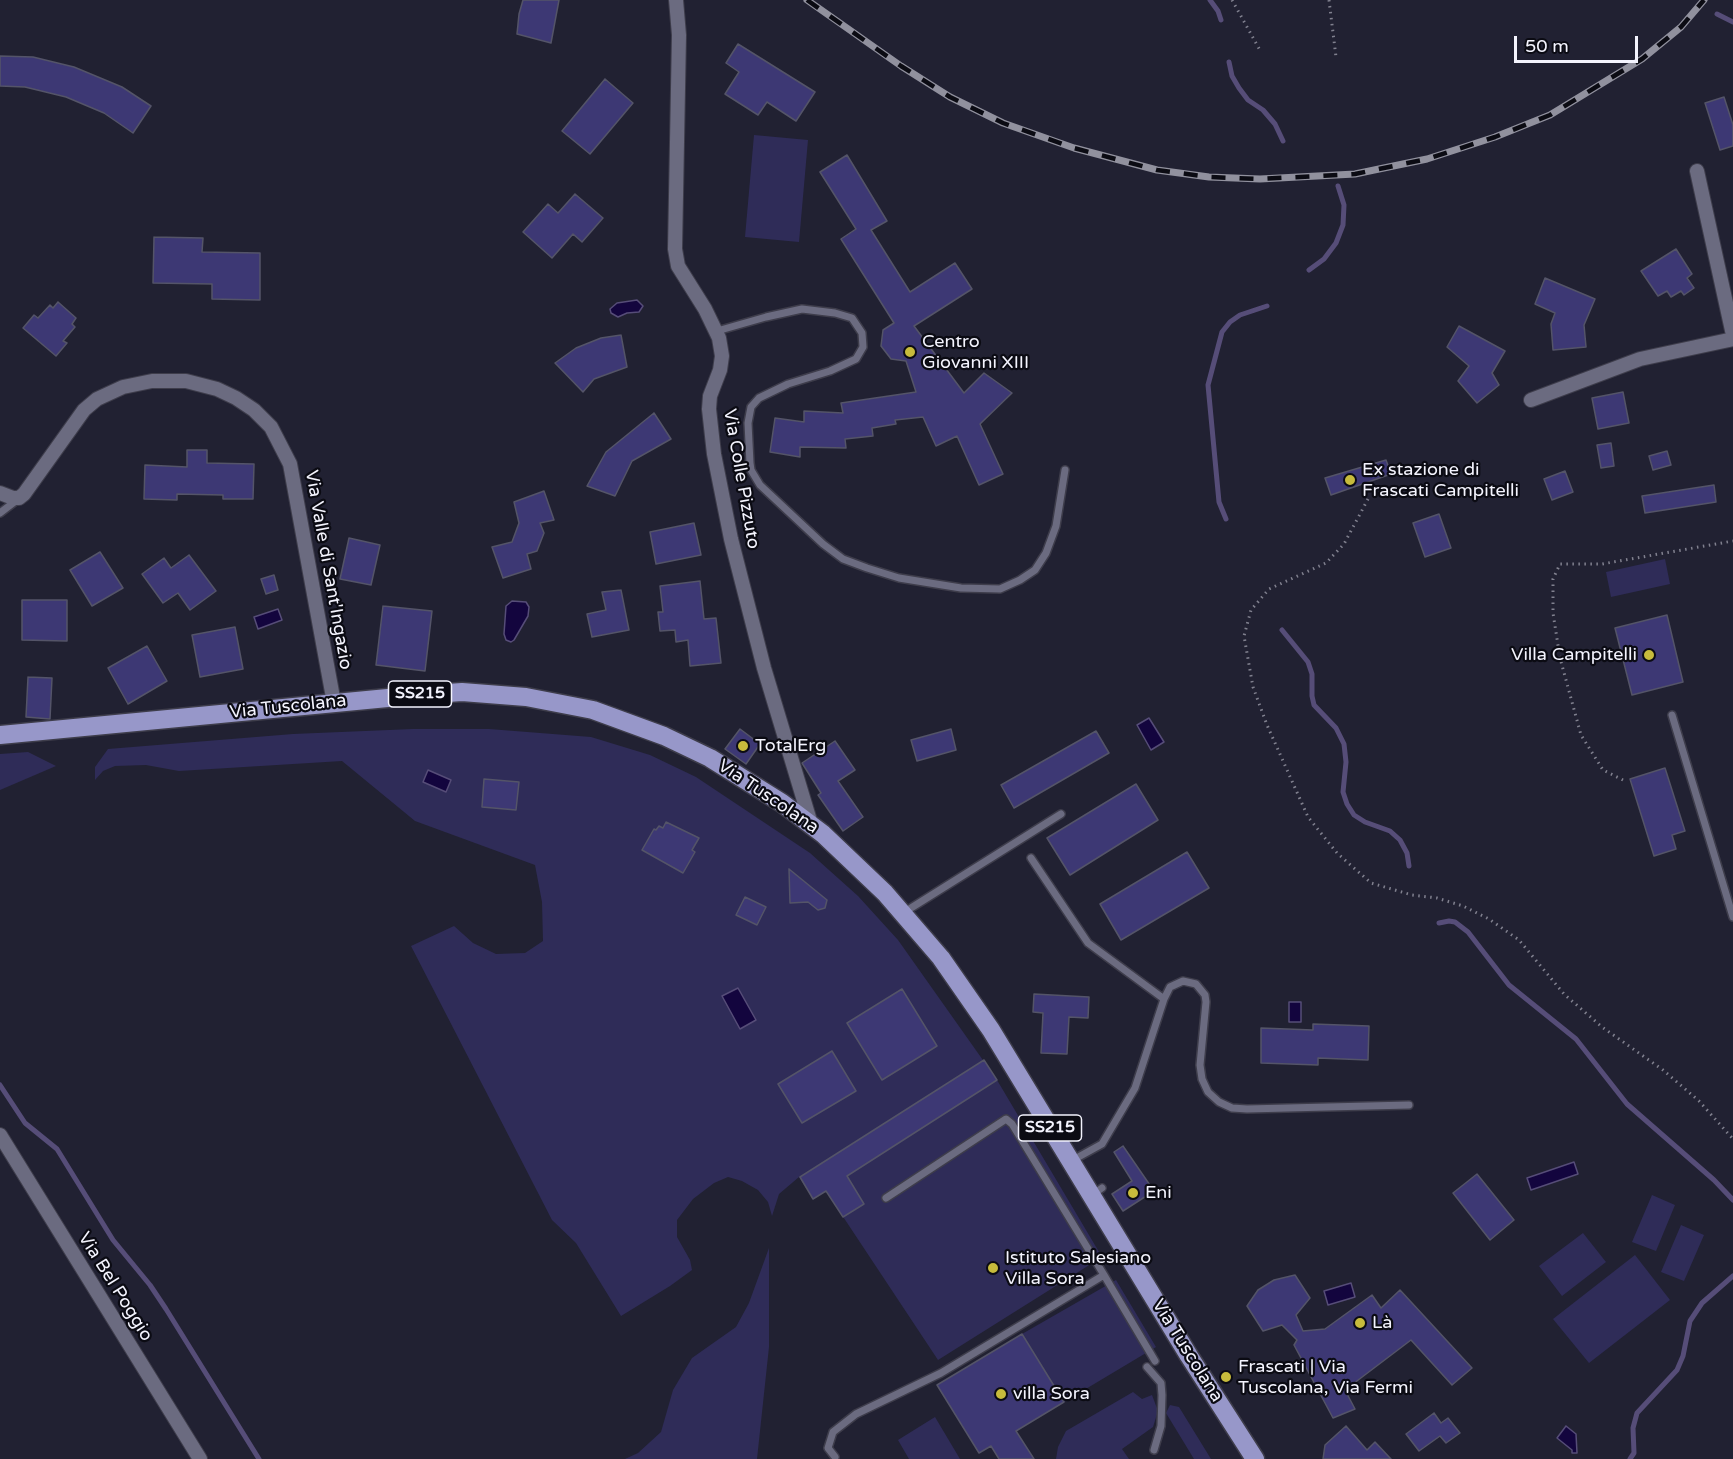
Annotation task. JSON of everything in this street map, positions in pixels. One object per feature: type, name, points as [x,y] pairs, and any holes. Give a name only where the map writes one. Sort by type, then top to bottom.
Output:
[{"type":"main road","name":"Via Tuscolana","points":[[0,735],[441,693],[546,699],[593,710],[698,748],[775,793],[811,824],[854,862],[903,913],[940,958],[978,1011],[1071,1161],[1097,1192],[1124,1242],[1255,1459]]},
{"type":"street","name":"Via Colle Pizzuto","points":[[676,0],[679,35],[675,249],[678,266],[717,331],[722,357],[709,402],[712,442],[731,539],[773,700],[811,824]]},
{"type":"street","points":[[1697,171],[1733,334]]},
{"type":"street","points":[[1530,400],[1640,359],[1733,339]]},
{"type":"street","name":"Via Valle di Sant'Ingazio","points":[[19,498],[30,488],[84,410],[96,399],[123,387],[152,381],[186,381],[217,389],[247,405],[277,436],[294,476],[334,703]]},
{"type":"street","points":[[0,493],[7,497],[19,498]]},
{"type":"street","name":"Via Bel Poggio","points":[[0,1135],[200,1459]]},
{"type":"lane","points":[[717,331],[766,316],[802,309],[835,313],[852,318],[862,333],[863,347],[856,359],[830,371],[788,384],[759,398],[751,407],[748,423],[751,470],[760,485],[823,544],[843,558],[867,568],[899,578],[961,588],[1000,589],[1020,580],[1035,570],[1049,544],[1056,526],[1065,470]]},
{"type":"lane","points":[[0,513],[19,498]]},
{"type":"lane","points":[[1672,715],[1733,917]]},
{"type":"lane","points":[[903,913],[1060,814]]},
{"type":"lane","points":[[1031,858],[1088,943],[1164,999]]},
{"type":"lane","points":[[1071,1161],[1102,1144],[1135,1088],[1164,999],[1170,987],[1183,981],[1196,984],[1205,995],[1200,1065],[1202,1079],[1208,1092],[1219,1102],[1232,1108],[1247,1109],[1409,1105]]},
{"type":"lane","points":[[886,1198],[1006,1119],[1012,1124],[1155,1361]]},
{"type":"lane","points":[[835,1457],[828,1448],[833,1432],[856,1414],[941,1373],[1104,1275]]},
{"type":"lane","points":[[1147,1367],[1161,1383],[1161,1426],[1154,1450]]},
{"type":"path","points":[[1232,0],[1261,52]]},
{"type":"path","points":[[1329,0],[1336,57]]},
{"type":"path","points":[[1368,499],[1344,544],[1326,563],[1269,589],[1251,610],[1244,636],[1253,687],[1308,817],[1337,853],[1371,883],[1463,906],[1489,919],[1519,940],[1564,994],[1602,1027],[1663,1070],[1699,1101],[1733,1139]]},
{"type":"path","points":[[1623,780],[1603,770],[1581,735],[1560,658],[1553,613],[1553,579],[1560,564],[1602,564],[1733,541]]},
{"type":"shaded area","points":[[754,135],[808,140],[799,242],[745,237]]},
{"type":"shaded area","points":[[637,300],[643,306],[639,312],[627,313],[618,317],[611,313],[610,309],[617,303]]},
{"type":"shaded area","points":[[1665,559],[1670,584],[1611,597],[1606,572]]},
{"type":"shaded area","points":[[512,601],[526,602],[529,607],[528,616],[511,642],[506,640],[504,634],[506,606]]},
{"type":"shaded area","points":[[278,609],[282,620],[258,629],[254,617]]},
{"type":"shaded area","points":[[1149,718],[1164,742],[1151,750],[1137,725]]},
{"type":"shaded area","points":[[413,729],[489,729],[591,737],[650,755],[696,777],[810,853],[858,896],[898,940],[997,1080],[1102,1257],[938,1360],[826,1191],[813,1199],[799,1177],[779,1194],[772,1216],[768,1202],[758,1190],[742,1181],[728,1177],[714,1183],[693,1199],[677,1220],[677,1237],[690,1260],[692,1270],[621,1316],[576,1243],[552,1220],[411,946],[454,926],[473,943],[496,954],[525,953],[543,941],[542,902],[535,865],[415,821],[342,761],[179,771],[146,765],[115,766],[103,771],[95,780],[95,767],[108,749],[293,734]]},
{"type":"shaded area","points":[[28,752],[56,766],[0,790],[0,754]]},
{"type":"shaded area","points":[[428,770],[451,780],[446,792],[423,782]]},
{"type":"shaded area","points":[[738,988],[756,1020],[740,1029],[722,996]]},
{"type":"shaded area","points":[[1289,1002],[1301,1002],[1301,1022],[1289,1022]]},
{"type":"shaded area","points":[[1574,1162],[1578,1174],[1531,1190],[1527,1178]]},
{"type":"shaded area","points":[[1652,1195],[1675,1205],[1656,1251],[1632,1242]]},
{"type":"shaded area","points":[[1681,1225],[1704,1235],[1684,1281],[1661,1272]]},
{"type":"shaded area","points":[[1583,1233],[1606,1262],[1562,1296],[1539,1266]]},
{"type":"shaded area","points":[[769,1248],[769,1347],[757,1459],[625,1459],[638,1453],[661,1432],[673,1390],[692,1358],[736,1327],[749,1303]]},
{"type":"shaded area","points":[[1635,1255],[1670,1300],[1589,1363],[1553,1319]]},
{"type":"shaded area","points":[[1116,1280],[1156,1347],[1064,1402],[1022,1334]]},
{"type":"shaded area","points":[[1351,1283],[1355,1297],[1328,1305],[1324,1291]]},
{"type":"shaded area","points":[[1133,1392],[1142,1399],[1152,1395],[1158,1411],[1153,1427],[1122,1449],[1129,1459],[1056,1459],[1058,1447],[1066,1431]]},
{"type":"shaded area","points":[[1170,1405],[1179,1407],[1211,1459],[1194,1459],[1166,1413]]},
{"type":"shaded area","points":[[935,1417],[960,1459],[909,1459],[898,1440]]},
{"type":"shaded area","points":[[1566,1426],[1576,1434],[1577,1453],[1572,1453],[1572,1450],[1557,1438]]},
{"type":"building","points":[[523,0],[559,0],[551,43],[517,34]]},
{"type":"building","points":[[738,44],[815,92],[796,121],[767,102],[758,115],[725,94],[739,72],[726,63]]},
{"type":"building","points":[[0,56],[33,57],[74,67],[122,87],[151,106],[133,133],[104,113],[66,97],[25,87],[0,86]]},
{"type":"building","points":[[605,79],[633,103],[590,154],[562,131]]},
{"type":"building","points":[[1724,97],[1733,125],[1733,146],[1720,150],[1705,103]]},
{"type":"building","name":"Centro Giovanni XIII","points":[[847,155],[887,221],[871,230],[910,292],[955,263],[972,289],[914,326],[964,393],[984,373],[1012,393],[980,424],[1003,474],[979,485],[957,436],[936,446],[923,417],[895,420],[896,424],[872,428],[873,436],[845,439],[846,448],[800,447],[800,457],[770,452],[775,418],[804,422],[804,411],[843,413],[841,403],[916,392],[906,361],[891,359],[881,346],[883,330],[894,323],[841,239],[856,229],[820,172]]},
{"type":"building","points":[[575,194],[603,218],[582,242],[573,234],[552,258],[523,232],[548,204],[558,213]]},
{"type":"building","points":[[154,237],[203,238],[202,252],[260,253],[260,300],[212,299],[212,284],[153,283]]},
{"type":"building","points":[[1676,249],[1692,274],[1687,278],[1694,288],[1684,295],[1681,291],[1671,297],[1667,291],[1658,296],[1641,271]]},
{"type":"building","points":[[1545,278],[1595,299],[1584,325],[1586,347],[1553,350],[1551,324],[1555,313],[1535,304]]},
{"type":"building","points":[[58,302],[76,318],[72,324],[75,327],[63,341],[67,343],[56,356],[23,328],[34,315],[38,318],[50,305],[53,308]]},
{"type":"building","points":[[1459,326],[1505,351],[1492,373],[1499,385],[1477,403],[1458,381],[1469,366],[1447,347]]},
{"type":"building","points":[[621,335],[627,367],[594,379],[583,392],[555,363],[576,348],[601,338]]},
{"type":"building","points":[[1623,392],[1629,423],[1598,429],[1592,398]]},
{"type":"building","points":[[654,413],[671,439],[632,461],[615,496],[587,486],[606,452]]},
{"type":"building","points":[[1611,443],[1614,466],[1601,468],[1597,445]]},
{"type":"building","points":[[187,450],[207,450],[207,463],[254,464],[253,499],[223,499],[223,495],[177,494],[177,500],[144,499],[145,465],[187,467]]},
{"type":"building","points":[[1667,451],[1671,465],[1653,470],[1649,456]]},
{"type":"building","name":"Ex stazione di Frascati Campitelli","points":[[1386,460],[1391,474],[1331,495],[1325,478]]},
{"type":"building","points":[[1565,471],[1573,492],[1552,500],[1544,479]]},
{"type":"building","points":[[1714,485],[1716,502],[1645,513],[1642,496]]},
{"type":"building","points":[[544,491],[554,520],[540,523],[544,533],[537,551],[527,554],[531,569],[503,578],[492,547],[512,542],[519,523],[514,502]]},
{"type":"building","points":[[1439,514],[1451,548],[1425,557],[1413,523]]},
{"type":"building","points":[[694,523],[701,555],[656,564],[650,532]]},
{"type":"building","points":[[349,538],[380,545],[371,585],[340,579]]},
{"type":"building","points":[[100,552],[123,588],[92,606],[70,570]]},
{"type":"building","points":[[189,555],[216,591],[190,610],[178,593],[163,603],[142,574],[164,558],[171,568]]},
{"type":"building","points":[[274,575],[278,590],[266,594],[261,579]]},
{"type":"building","points":[[700,581],[704,619],[716,618],[721,663],[690,666],[688,640],[676,642],[675,630],[660,631],[658,612],[663,612],[660,586]]},
{"type":"building","points":[[621,590],[629,630],[592,637],[587,614],[606,610],[602,592]]},
{"type":"building","points":[[22,600],[67,600],[67,641],[22,640]]},
{"type":"building","points":[[383,606],[432,611],[425,671],[376,665]]},
{"type":"building","name":"Villa Campitelli","points":[[1667,615],[1683,682],[1632,695],[1615,628]]},
{"type":"building","points":[[235,627],[243,669],[200,677],[192,635]]},
{"type":"building","points":[[147,646],[167,681],[128,704],[108,668]]},
{"type":"building","points":[[28,677],[52,678],[50,719],[26,717]]},
{"type":"building","name":"TotalErg","points":[[740,729],[760,744],[746,764],[725,749]]},
{"type":"building","points":[[951,729],[956,750],[917,761],[911,740]]},
{"type":"building","points":[[1096,731],[1109,753],[1014,808],[1001,785]]},
{"type":"building","points":[[835,741],[855,770],[838,781],[863,817],[843,831],[818,795],[821,793],[802,763]]},
{"type":"building","points":[[1665,768],[1685,831],[1672,835],[1676,849],[1654,856],[1630,779]]},
{"type":"building","points":[[484,779],[519,782],[516,810],[482,807]]},
{"type":"building","points":[[1136,784],[1158,820],[1070,875],[1047,838]]},
{"type":"building","points":[[666,822],[699,838],[692,850],[695,852],[683,873],[642,850],[654,829],[656,830],[659,826],[663,828]]},
{"type":"building","points":[[1187,852],[1209,888],[1121,940],[1100,904]]},
{"type":"building","points":[[789,869],[827,900],[825,908],[818,910],[808,902],[790,903]]},
{"type":"building","points":[[745,897],[766,907],[757,925],[736,915]]},
{"type":"building","points":[[902,989],[937,1046],[882,1080],[847,1023]]},
{"type":"building","points":[[1034,994],[1089,997],[1088,1018],[1069,1017],[1067,1054],[1041,1053],[1043,1013],[1033,1012]]},
{"type":"building","points":[[1313,1024],[1369,1026],[1368,1060],[1318,1058],[1318,1065],[1261,1063],[1261,1028],[1313,1030]]},
{"type":"building","points":[[832,1051],[856,1091],[802,1123],[778,1084]]},
{"type":"building","points":[[984,1060],[997,1080],[847,1176],[864,1204],[843,1217],[826,1191],[813,1199],[800,1177]]},
{"type":"building","name":"Eni","points":[[1123,1146],[1154,1191],[1123,1211],[1112,1194],[1132,1181],[1114,1152]]},
{"type":"building","points":[[1477,1174],[1514,1220],[1490,1240],[1453,1193]]},
{"type":"building","points":[[1295,1275],[1310,1298],[1296,1315],[1303,1331],[1325,1329],[1372,1295],[1381,1308],[1400,1290],[1472,1368],[1452,1385],[1411,1340],[1345,1390],[1355,1409],[1333,1418],[1294,1345],[1297,1340],[1282,1325],[1263,1331],[1247,1306],[1258,1290],[1274,1280]]},
{"type":"building","name":"villa Sora","points":[[1022,1334],[1064,1402],[1016,1431],[1034,1459],[999,1459],[991,1446],[979,1453],[937,1385]]},
{"type":"building","points":[[1434,1413],[1441,1423],[1448,1418],[1460,1433],[1446,1443],[1440,1436],[1419,1451],[1406,1434]]},
{"type":"building","points":[[1346,1426],[1367,1450],[1375,1442],[1391,1459],[1323,1459],[1325,1445]]},
{"type":"waterway","points":[[1210,0],[1221,20]]},
{"type":"waterway","points":[[1717,14],[1733,22]]},
{"type":"waterway","points":[[1229,62],[1232,76],[1239,88],[1248,100],[1263,110],[1275,124],[1283,141]]},
{"type":"waterway","points":[[1309,270],[1324,259],[1336,243],[1343,225],[1344,205],[1338,186]]},
{"type":"waterway","points":[[1226,519],[1219,502],[1208,385],[1222,332],[1240,315],[1267,306]]},
{"type":"waterway","points":[[1282,630],[1308,662],[1312,674],[1314,705],[1336,728],[1344,744],[1346,762],[1343,792],[1347,804],[1354,815],[1365,822],[1390,831],[1400,840],[1407,853],[1409,866]]},
{"type":"waterway","points":[[1439,923],[1455,922],[1468,932],[1509,985],[1576,1039],[1627,1104],[1714,1180],[1733,1200]]},
{"type":"waterway","points":[[0,1085],[25,1123],[57,1149],[113,1240],[150,1285],[166,1309],[259,1459]]},
{"type":"waterway","points":[[1630,1459],[1634,1453],[1633,1428],[1637,1413],[1677,1370],[1683,1356],[1690,1321],[1702,1303],[1733,1276]]},
{"type":"railway","points":[[807,0],[901,66],[950,97],[1003,123],[1074,148],[1157,170],[1209,177],[1260,179],[1355,174],[1427,159],[1495,137],[1550,115],[1642,59],[1681,27],[1704,0]]},
{"type":"place","name":"Centro Giovanni XIII","points":[[910,352]]},
{"type":"place","name":"Ex stazione di Frascati Campitelli","points":[[1350,480]]},
{"type":"place","name":"Villa Campitelli","points":[[1649,655]]},
{"type":"place","name":"TotalErg","points":[[743,746]]},
{"type":"place","name":"Eni","points":[[1133,1193]]},
{"type":"place","name":"Istituto Salesiano Villa Sora","points":[[993,1268]]},
{"type":"place","name":"Là","points":[[1360,1323]]},
{"type":"place","name":"Frascati | Via Tuscolana, Via Fermi","points":[[1226,1377]]},
{"type":"place","name":"villa Sora","points":[[1001,1394]]}]
